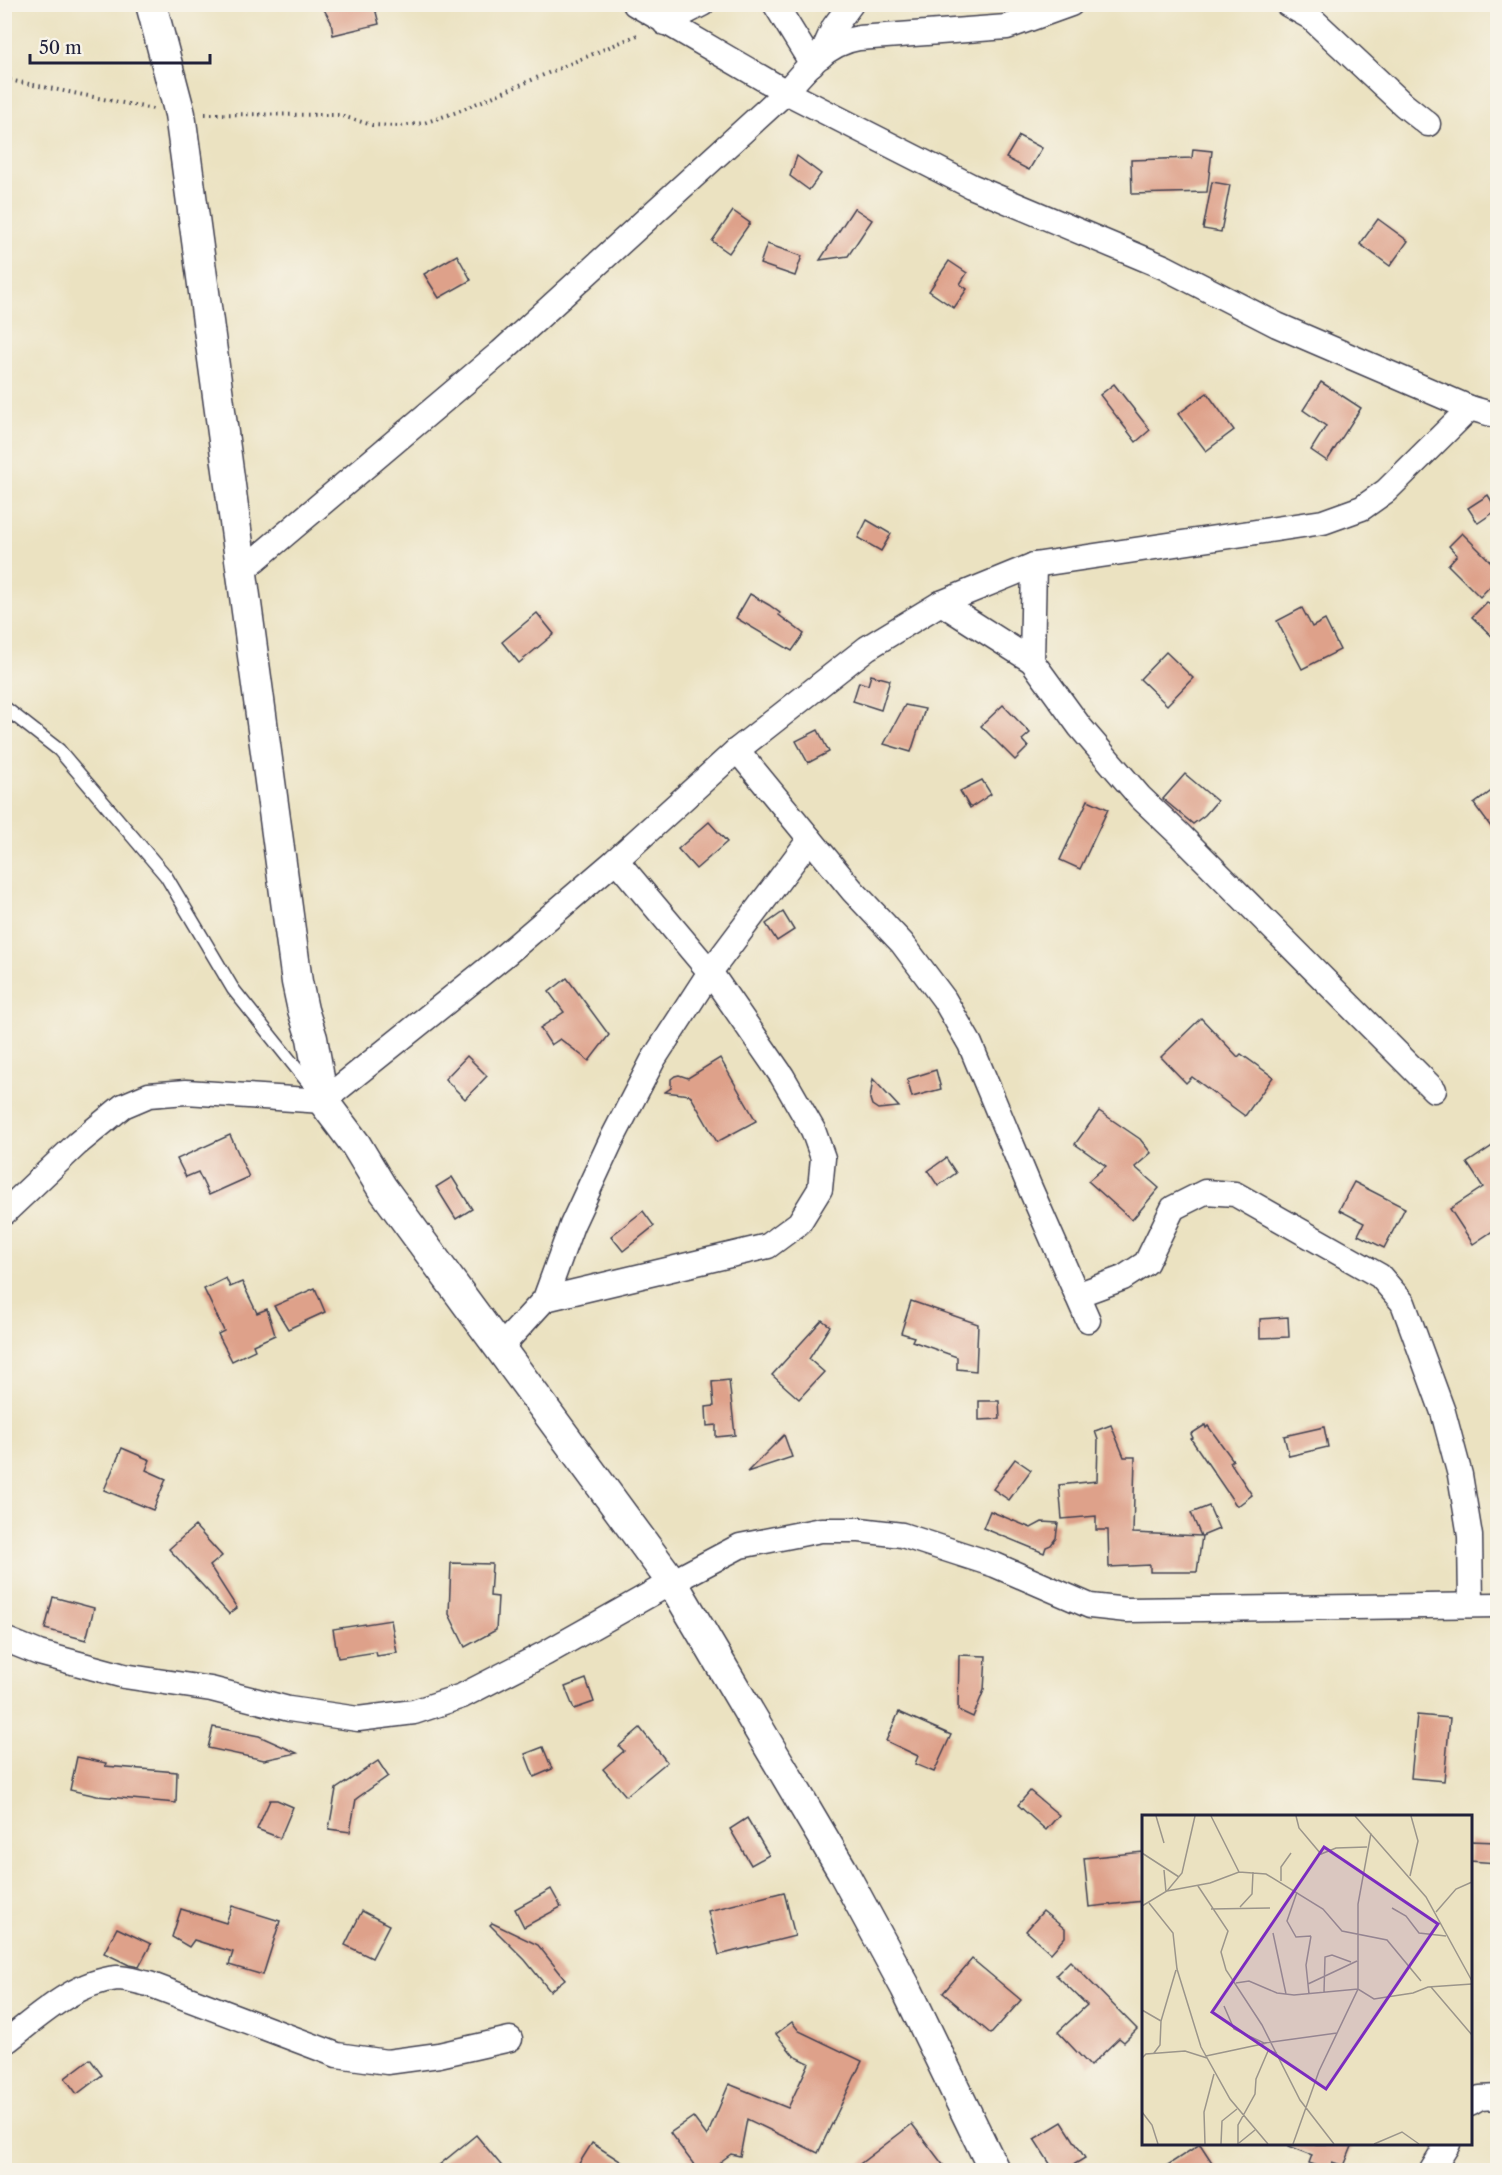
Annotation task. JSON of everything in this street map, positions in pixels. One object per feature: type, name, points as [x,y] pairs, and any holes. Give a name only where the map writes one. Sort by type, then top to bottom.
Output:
[{"type":"street","points":[[151,4],[180,114],[297,982],[312,1038],[323,1101],[356,1144],[382,1188],[672,1582],[842,1870],[906,1988],[994,2170]]},
{"type":"street","points":[[635,4],[786,93],[971,186],[1164,267],[1277,325],[1470,408],[1497,416]]},
{"type":"street","points":[[665,23],[702,4]]},
{"type":"street","points":[[775,4],[816,60]]},
{"type":"street","points":[[243,570],[501,352],[786,93],[816,60],[834,27],[851,4]]},
{"type":"street","points":[[816,60],[846,40],[1007,27],[1071,4]]},
{"type":"street","points":[[1287,4],[1310,17],[1404,105],[1428,124]]},
{"type":"street","points":[[4,1213],[77,1144],[123,1106],[149,1095],[186,1092],[323,1101],[505,955],[616,860],[737,750],[867,648],[941,603],[1034,565],[1323,522],[1362,507],[1386,491],[1470,408]]},
{"type":"street","points":[[1032,661],[1034,565]]},
{"type":"street","points":[[941,603],[1032,661],[1080,727],[1140,797],[1434,1090]]},
{"type":"street","points":[[737,750],[852,890],[902,943],[944,999],[970,1044],[1088,1320]]},
{"type":"street","points":[[500,1348],[545,1299],[572,1225],[611,1141],[653,1060],[710,972],[810,839]]},
{"type":"street","points":[[545,1299],[768,1246],[799,1223],[820,1189],[823,1158],[813,1130],[782,1076],[710,972],[616,860]]},
{"type":"street","points":[[1077,1295],[1123,1278],[1146,1263],[1173,1208],[1205,1192],[1235,1194],[1380,1276],[1402,1303],[1443,1412],[1460,1475],[1470,1536],[1471,1604]]},
{"type":"street","points":[[4,1639],[39,1653],[124,1676],[211,1689],[289,1709],[358,1719],[414,1712],[462,1696],[546,1653],[740,1546],[821,1530],[860,1530],[902,1535],[995,1565],[1090,1606],[1138,1610],[1497,1605]]},
{"type":"street","points":[[4,2043],[66,1997],[92,1985],[118,1978],[149,1984],[338,2055],[387,2062],[439,2055],[510,2039]]},
{"type":"street","points":[[1472,2103],[1480,2098],[1497,2097]]},
{"type":"street","points":[[1432,2170],[1447,2145]]},
{"type":"lane","points":[[4,707],[59,750],[166,876],[233,989],[323,1101]]},
{"type":"path","points":[[4,79],[180,114],[339,115],[372,125],[400,126],[424,123],[454,113],[665,23]]},
{"type":"building","points":[[321,4],[374,4],[379,24],[333,35],[331,22]]},
{"type":"building","points":[[1019,136],[1042,148],[1029,170],[1006,158]]},
{"type":"building","points":[[1193,149],[1212,151],[1207,192],[1132,194],[1131,160],[1192,158]]},
{"type":"building","points":[[797,156],[821,174],[809,190],[790,176]]},
{"type":"building","points":[[1212,182],[1230,185],[1221,232],[1203,229]]},
{"type":"building","points":[[854,208],[872,220],[848,256],[820,260]]},
{"type":"building","points":[[733,211],[750,223],[729,253],[712,241]]},
{"type":"building","points":[[1378,219],[1408,241],[1390,266],[1360,244]]},
{"type":"building","points":[[767,244],[802,256],[795,276],[760,264]]},
{"type":"building","points":[[457,255],[471,280],[439,298],[424,274]]},
{"type":"building","points":[[949,261],[967,273],[960,284],[967,289],[954,308],[929,291]]},
{"type":"building","points":[[1321,382],[1361,408],[1327,461],[1311,450],[1326,426],[1303,410]]},
{"type":"building","points":[[1114,384],[1150,430],[1136,442],[1100,395]]},
{"type":"building","points":[[1207,393],[1234,430],[1206,451],[1178,414]]},
{"type":"building","points":[[1488,495],[1497,510],[1478,523],[1468,508]]},
{"type":"building","points":[[867,520],[891,534],[881,551],[858,538]]},
{"type":"building","points":[[1462,533],[1497,568],[1497,579],[1480,597],[1448,565],[1457,555],[1449,546]]},
{"type":"building","points":[[750,594],[780,613],[779,615],[804,634],[792,651],[736,618]]},
{"type":"building","points":[[1487,602],[1497,612],[1497,641],[1472,617]]},
{"type":"building","points":[[1302,608],[1312,627],[1325,620],[1340,650],[1302,669],[1277,621]]},
{"type":"building","points":[[537,613],[554,634],[519,663],[502,642]]},
{"type":"building","points":[[1166,652],[1193,678],[1167,705],[1140,679]]},
{"type":"building","points":[[871,675],[890,680],[881,710],[853,701],[859,682],[868,685]]},
{"type":"building","points":[[905,705],[925,709],[911,752],[884,744]]},
{"type":"building","points":[[1003,705],[1030,733],[1022,740],[1028,747],[1015,760],[981,726]]},
{"type":"building","points":[[818,730],[829,752],[808,763],[796,741]]},
{"type":"building","points":[[1185,774],[1217,801],[1205,815],[1193,824],[1163,799]]},
{"type":"building","points":[[982,780],[991,794],[970,808],[960,791]]},
{"type":"building","points":[[1497,787],[1497,835],[1474,804]]},
{"type":"building","points":[[1088,800],[1108,809],[1080,869],[1060,860]]},
{"type":"building","points":[[709,822],[727,842],[696,869],[678,849]]},
{"type":"building","points":[[783,912],[794,930],[777,941],[766,924]]},
{"type":"building","points":[[567,978],[609,1035],[589,1061],[560,1039],[551,1045],[540,1028],[564,1012],[549,992]]},
{"type":"building","points":[[1201,1018],[1238,1057],[1241,1054],[1273,1077],[1245,1116],[1192,1077],[1186,1083],[1161,1057]]},
{"type":"building","points":[[467,1056],[487,1076],[465,1099],[445,1079]]},
{"type":"building","points":[[720,1058],[756,1121],[717,1142],[690,1095],[665,1092],[671,1088],[671,1079],[675,1076],[688,1078]]},
{"type":"building","points":[[936,1070],[941,1089],[912,1097],[907,1079]]},
{"type":"building","points":[[873,1079],[899,1107],[878,1109],[872,1105],[870,1099]]},
{"type":"building","points":[[1099,1111],[1140,1139],[1151,1153],[1135,1167],[1159,1188],[1132,1220],[1088,1181],[1106,1166],[1075,1144]]},
{"type":"building","points":[[230,1135],[249,1177],[209,1195],[198,1172],[186,1177],[177,1159]]},
{"type":"building","points":[[1497,1143],[1497,1228],[1473,1244],[1450,1209],[1483,1187],[1467,1163]]},
{"type":"building","points":[[946,1158],[956,1173],[938,1186],[928,1171]]},
{"type":"building","points":[[452,1177],[472,1209],[456,1219],[436,1187]]},
{"type":"building","points":[[1354,1182],[1405,1208],[1384,1248],[1358,1235],[1364,1223],[1339,1210]]},
{"type":"building","points":[[643,1211],[654,1226],[623,1251],[611,1236]]},
{"type":"building","points":[[226,1278],[230,1287],[242,1282],[257,1313],[267,1309],[275,1335],[253,1345],[255,1350],[232,1361],[218,1334],[224,1331],[204,1289]]},
{"type":"building","points":[[315,1288],[325,1312],[288,1329],[274,1306]]},
{"type":"building","points":[[911,1301],[978,1324],[976,1371],[957,1369],[957,1357],[912,1341],[914,1337],[901,1333]]},
{"type":"building","points":[[1288,1317],[1289,1337],[1260,1338],[1260,1319]]},
{"type":"building","points":[[822,1320],[830,1326],[809,1359],[824,1372],[799,1399],[772,1375]]},
{"type":"building","points":[[729,1380],[735,1435],[716,1437],[716,1425],[707,1426],[706,1407],[714,1406],[712,1382]]},
{"type":"building","points":[[979,1401],[999,1401],[1000,1419],[979,1420]]},
{"type":"building","points":[[1111,1425],[1124,1457],[1135,1457],[1133,1533],[1201,1536],[1191,1513],[1209,1506],[1219,1529],[1202,1536],[1197,1572],[1150,1572],[1150,1565],[1109,1567],[1108,1530],[1096,1530],[1096,1516],[1062,1519],[1059,1485],[1097,1481],[1098,1440],[1095,1431]]},
{"type":"building","points":[[1205,1425],[1233,1460],[1230,1462],[1252,1495],[1239,1505],[1236,1505],[1191,1439],[1193,1438],[1191,1434]]},
{"type":"building","points":[[1324,1427],[1328,1447],[1289,1456],[1284,1436]]},
{"type":"building","points":[[784,1435],[792,1457],[747,1472]]},
{"type":"building","points":[[122,1448],[150,1460],[146,1470],[166,1479],[153,1510],[104,1490]]},
{"type":"building","points":[[1015,1459],[1031,1470],[1009,1500],[993,1489]]},
{"type":"building","points":[[990,1511],[1031,1528],[1042,1522],[1058,1523],[1056,1538],[1051,1545],[1046,1547],[1044,1553],[983,1528]]},
{"type":"building","points":[[195,1526],[222,1556],[210,1566],[237,1608],[229,1614],[169,1549]]},
{"type":"building","points":[[451,1563],[492,1564],[490,1596],[498,1597],[496,1630],[465,1647],[449,1614]]},
{"type":"building","points":[[53,1597],[94,1608],[86,1640],[45,1629]]},
{"type":"building","points":[[391,1620],[397,1653],[377,1656],[376,1652],[338,1658],[333,1629]]},
{"type":"building","points":[[959,1655],[986,1656],[984,1690],[973,1717],[958,1710]]},
{"type":"building","points":[[586,1679],[594,1702],[574,1709],[565,1687]]},
{"type":"building","points":[[899,1712],[951,1735],[934,1772],[915,1764],[918,1756],[886,1741]]},
{"type":"building","points":[[1417,1715],[1450,1718],[1444,1781],[1411,1778]]},
{"type":"building","points":[[213,1727],[259,1736],[297,1753],[264,1760],[208,1748]]},
{"type":"building","points":[[640,1728],[667,1762],[626,1796],[603,1769],[624,1751],[619,1746]]},
{"type":"building","points":[[543,1747],[552,1769],[534,1777],[525,1754]]},
{"type":"building","points":[[77,1757],[106,1763],[105,1766],[177,1772],[176,1803],[97,1796],[70,1790]]},
{"type":"building","points":[[378,1761],[388,1776],[356,1799],[350,1832],[329,1829],[336,1789]]},
{"type":"building","points":[[1030,1791],[1059,1815],[1046,1830],[1018,1805]]},
{"type":"building","points":[[270,1800],[277,1800],[293,1807],[280,1838],[257,1829]]},
{"type":"building","points":[[747,1818],[769,1855],[751,1865],[730,1829]]},
{"type":"building","points":[[1472,1841],[1497,1842],[1497,1863],[1472,1861]]},
{"type":"building","points":[[1142,1852],[1142,1901],[1089,1907],[1084,1858]]},
{"type":"building","points":[[551,1889],[561,1907],[524,1927],[515,1909]]},
{"type":"building","points":[[784,1892],[795,1936],[719,1955],[708,1911]]},
{"type":"building","points":[[232,1906],[280,1921],[263,1975],[229,1965],[233,1952],[194,1940],[189,1947],[172,1937],[181,1909],[226,1923]]},
{"type":"building","points":[[362,1911],[389,1925],[372,1958],[345,1945]]},
{"type":"building","points":[[1043,1911],[1065,1929],[1065,1937],[1051,1953],[1026,1931]]},
{"type":"building","points":[[492,1923],[538,1945],[565,1979],[550,1991],[525,1960],[490,1925]]},
{"type":"building","points":[[117,1928],[151,1944],[139,1967],[129,1965],[104,1953]]},
{"type":"building","points":[[972,1959],[1021,2000],[991,2034],[943,1993]]},
{"type":"building","points":[[1070,1961],[1137,2029],[1124,2042],[1119,2038],[1090,2066],[1058,2032],[1087,2005],[1056,1975]]},
{"type":"building","points":[[792,2022],[799,2031],[862,2061],[818,2153],[747,2119],[740,2156],[731,2154],[709,2170],[698,2170],[670,2133],[693,2117],[707,2136],[729,2084],[788,2108],[809,2063],[794,2056],[776,2034]]},
{"type":"building","points":[[90,2059],[102,2075],[77,2094],[65,2078]]},
{"type":"building","points":[[1062,2122],[1085,2158],[1065,2170],[1054,2170],[1034,2139]]},
{"type":"building","points":[[912,2124],[947,2170],[852,2170]]},
{"type":"building","points":[[476,2135],[505,2170],[433,2170]]},
{"type":"building","points":[[592,2143],[634,2170],[575,2170]]},
{"type":"building","points":[[1201,2145],[1217,2170],[1160,2170]]},
{"type":"building","points":[[1353,2145],[1344,2166],[1332,2162],[1329,2170],[1309,2163],[1312,2155],[1289,2146]]}]
